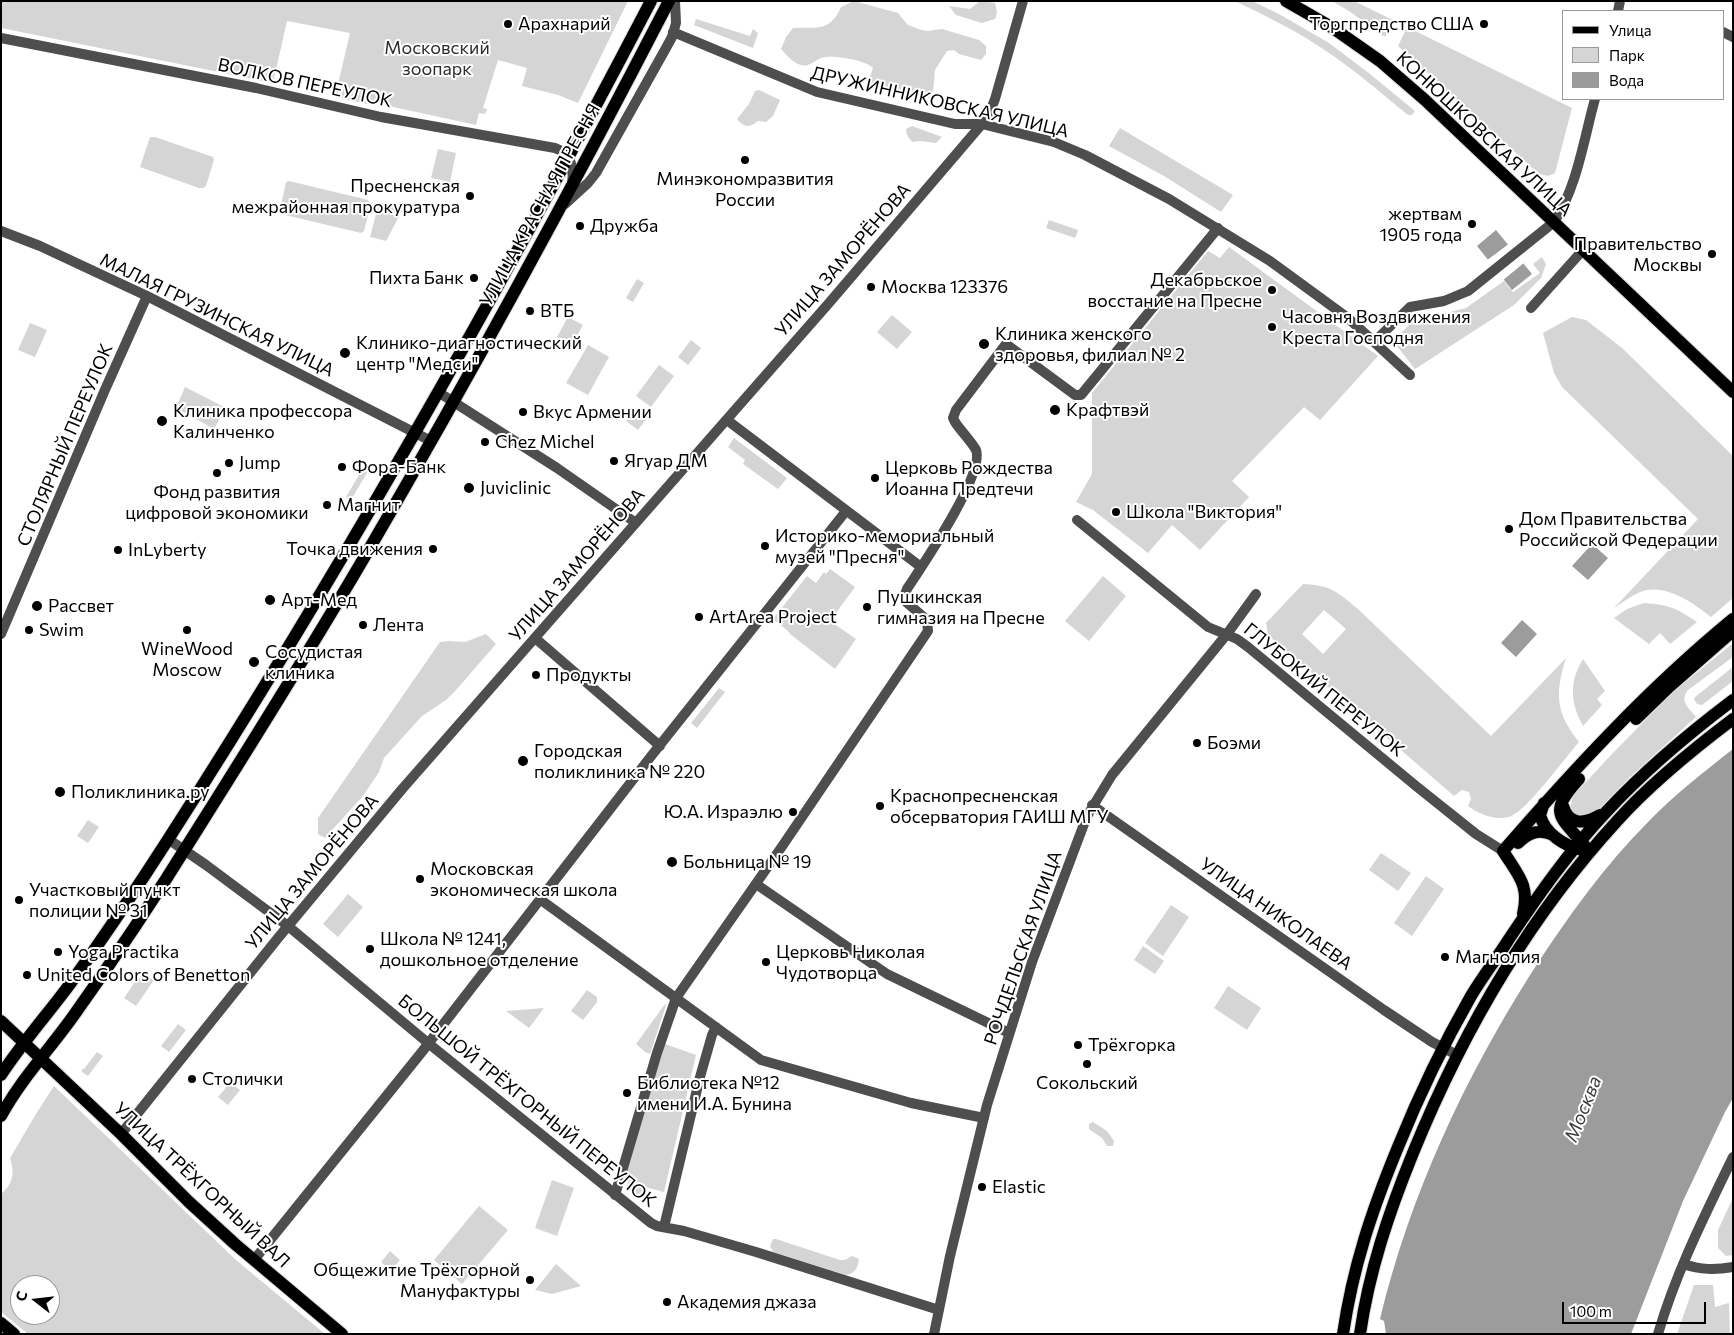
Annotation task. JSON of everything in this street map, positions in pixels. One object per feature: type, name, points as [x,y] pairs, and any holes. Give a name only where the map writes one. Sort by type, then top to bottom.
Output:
[{"type":"main road","name":"УЛИЦА КРАСНАЯ ПРЕСНЯ","points":[[1,1076],[93,951],[168,839],[333,575],[416,433],[569,156],[651,1]]},
{"type":"main road","name":"УЛИЦА КРАСНАЯ ПРЕСНЯ","points":[[1,1116],[16,1091],[115,957],[185,850],[366,554],[572,187],[670,1]]},
{"type":"main road","name":"КОНЮШКОВСКАЯ УЛИЦА","points":[[1286,1],[1334,28],[1380,62],[1425,100],[1733,392]]},
{"type":"main road","points":[[1503,851],[1544,803],[1661,681],[1733,619]]},
{"type":"main road","points":[[1578,845],[1560,816],[1564,796],[1622,733],[1733,631]]},
{"type":"main road","points":[[1343,1334],[1353,1277],[1372,1213],[1412,1114],[1442,1047],[1472,994],[1522,919],[1578,845],[1607,811],[1643,775],[1698,726],[1733,700]]},
{"type":"main road","points":[[1360,1334],[1370,1279],[1398,1190],[1426,1120],[1457,1055],[1499,980],[1569,878],[1617,820],[1653,785],[1733,719]]},
{"type":"main road","points":[[1562,802],[1565,812],[1576,821],[1590,820],[1607,811]]},
{"type":"main road","points":[[1544,803],[1540,815],[1542,821],[1553,835]]},
{"type":"main road","points":[[1503,851],[1509,850],[1532,832],[1546,832],[1590,852]]},
{"type":"main road","points":[[1503,851],[1526,889],[1526,906],[1522,919]]},
{"type":"main road","name":"УЛИЦА ТРЁХГОРНЫЙ ВАЛ","points":[[1,1021],[121,1134],[189,1202],[342,1334]]},
{"type":"main road","points":[[1,1076],[11,1075],[16,1078],[18,1082],[16,1091]]},
{"type":"main road","points":[[1,1323],[14,1334]]},
{"type":"street","points":[[558,212],[596,173],[666,48],[676,23],[675,1]]},
{"type":"street","name":"УЛИЦА ЗАМОРЁНОВА","points":[[121,1134],[288,926],[403,788],[727,420],[982,124],[991,109],[1023,1]]},
{"type":"street","name":"ДРУЖИННИКОВСКАЯ УЛИЦА","points":[[673,32],[817,92],[955,124],[982,124],[1047,140],[1072,149],[1169,199],[1249,247],[1348,318],[1410,375]]},
{"type":"street","name":"ВОЛКОВ ПЕРЕУЛОК","points":[[1,38],[256,88],[381,117],[555,148],[569,156]]},
{"type":"street","points":[[1375,341],[1410,307],[1444,301],[1468,290],[1554,222],[1561,212],[1574,178],[1595,100]]},
{"type":"street","points":[[569,156],[573,172],[572,187]]},
{"type":"street","points":[[615,1195],[657,1053],[676,998],[928,631],[927,620],[905,601],[904,597],[967,490],[976,463],[976,450],[954,422],[953,414],[1006,344],[1075,395],[1081,395],[1218,228]]},
{"type":"street","name":"МАЛАЯ ГРУЗИНСКАЯ УЛИЦА","points":[[1,231],[40,246],[147,296],[431,441]]},
{"type":"street","points":[[1531,308],[1583,250]]},
{"type":"street","name":"СТОЛЯРНЫЙ ПЕРЕУЛОК","points":[[1,634],[86,433],[147,296]]},
{"type":"street","points":[[438,392],[636,522]]},
{"type":"street","points":[[727,420],[921,568]]},
{"type":"street","points":[[254,1260],[428,1043],[846,511]]},
{"type":"street","name":"ГЛУБОКИЙ ПЕРЕУЛОК","points":[[1076,520],[1208,627],[1227,634],[1248,647],[1476,834],[1503,851]]},
{"type":"street","name":"РОЧДЕЛЬСКАЯ УЛИЦА","points":[[934,1334],[950,1256],[984,1118],[1009,1033],[1032,962],[1092,805],[1112,775],[1227,634],[1256,594]]},
{"type":"street","points":[[535,638],[660,746]]},
{"type":"street","name":"УЛИЦА НИКОЛАЕВА","points":[[1092,805],[1384,1010],[1457,1055]]},
{"type":"street","name":"БОЛЬШОЙ ТРЁХГОРНЫЙ ПЕРЕУЛОК","points":[[168,839],[288,926],[428,1043],[651,1223],[756,1252],[939,1310]]},
{"type":"street","points":[[756,884],[887,974],[1009,1033]]},
{"type":"street","points":[[541,900],[766,1062],[896,1098],[984,1118]]},
{"type":"street","points":[[664,1227],[700,1077],[716,1027]]},
{"type":"street","points":[[1658,1334],[1683,1264],[1733,1157]]},
{"type":"street","points":[[1683,1264],[1697,1269],[1709,1270],[1733,1267]]},
{"type":"green space","name":"Московский зоопарк","points":[[1,1],[628,1],[578,103],[558,95],[522,86],[527,68],[498,60],[483,108],[487,109],[485,114],[479,113],[476,125],[375,103],[372,105],[335,97],[350,33],[287,21],[273,83],[1,28]]},
{"type":"green space","points":[[854,1],[898,13],[908,25],[921,30],[942,29],[979,40],[986,46],[986,54],[981,60],[959,54],[954,50],[947,51],[935,70],[931,98],[924,98],[866,88],[873,68],[856,60],[826,57],[802,65],[794,62],[781,49],[786,37],[793,28],[822,27],[832,21],[841,7]]},
{"type":"green space","points":[[980,1],[995,3],[997,12],[995,19],[982,23],[956,15],[949,6],[970,9]]},
{"type":"green space","points":[[1235,1],[1252,1],[1279,14],[1329,43],[1415,111],[1412,115],[1408,115],[1337,58],[1281,24]]},
{"type":"green space","points":[[1332,1],[1354,1],[1393,20],[1385,37],[1349,11]]},
{"type":"green space","points":[[696,19],[750,36],[753,29],[758,33],[753,48],[694,25]]},
{"type":"green space","points":[[1407,27],[1572,108],[1555,173],[1548,176],[1539,174],[1398,46]]},
{"type":"green space","points":[[759,90],[780,100],[773,116],[766,122],[758,121],[749,126],[744,125],[737,119],[749,104],[755,91]]},
{"type":"green space","points":[[912,126],[942,137],[936,143],[912,142],[907,135],[906,129]]},
{"type":"green space","points":[[1120,128],[1233,195],[1221,212],[1164,176],[1109,146]]},
{"type":"green space","points":[[150,137],[155,137],[213,157],[214,160],[206,186],[199,188],[140,167]]},
{"type":"green space","points":[[438,149],[456,153],[450,182],[431,178]]},
{"type":"green space","points":[[289,181],[368,200],[371,204],[364,231],[361,233],[281,214],[280,210],[286,182]]},
{"type":"green space","points":[[379,203],[403,209],[386,241],[370,237]]},
{"type":"green space","points":[[1049,220],[1078,230],[1075,238],[1046,228]]},
{"type":"green space","points":[[1229,247],[1378,356],[1320,420],[1304,407],[1232,481],[1249,497],[1200,550],[1172,525],[1148,553],[1093,510],[1076,502],[1092,474],[1092,393],[1208,251],[1220,258]]},
{"type":"green space","points":[[1542,257],[1546,264],[1541,278],[1514,305],[1415,369],[1393,341],[1413,321],[1466,308],[1504,281],[1513,292],[1540,273],[1533,264]]},
{"type":"green space","points":[[637,279],[644,283],[633,302],[626,298]]},
{"type":"green space","points":[[892,315],[912,332],[897,349],[877,332]]},
{"type":"green space","points":[[568,317],[583,325],[572,345],[557,337]]},
{"type":"green space","points":[[1572,317],[1586,320],[1622,348],[1733,456],[1733,598],[1711,617],[1687,600],[1659,590],[1640,592],[1614,608],[1698,519],[1562,387],[1554,373],[1543,333]]},
{"type":"green space","points":[[30,323],[47,330],[35,357],[18,350]]},
{"type":"green space","points":[[691,340],[701,348],[688,365],[678,357]]},
{"type":"green space","points":[[588,345],[609,357],[588,395],[566,383]]},
{"type":"green space","points":[[659,365],[674,376],[651,407],[636,396]]},
{"type":"green space","points":[[185,387],[226,408],[214,429],[176,408]]},
{"type":"green space","points":[[634,409],[647,418],[638,430],[626,421]]},
{"type":"green space","points":[[734,438],[787,478],[778,489],[743,464],[745,460],[728,447]]},
{"type":"green space","points":[[363,468],[368,471],[351,500],[346,497]]},
{"type":"green space","points":[[830,569],[855,587],[830,621],[856,639],[835,669],[773,619],[807,576],[816,583],[824,572],[826,574]]},
{"type":"green space","points":[[1103,576],[1126,596],[1089,641],[1065,621]]},
{"type":"green space","points":[[1303,584],[1333,590],[1358,609],[1491,736],[1566,658],[1560,682],[1559,702],[1565,721],[1579,742],[1536,794],[1518,812],[1505,818],[1494,818],[1482,814],[1468,806],[1471,799],[1469,792],[1462,790],[1454,796],[1268,635],[1266,623]],"holes":[[[1324,610],[1346,629],[1323,654],[1302,634]]]},
{"type":"green space","points":[[1644,603],[1672,608],[1684,613],[1697,622],[1670,644],[1660,633],[1649,644],[1614,618],[1627,609]]},
{"type":"green space","points":[[486,634],[496,644],[456,690],[446,700],[422,716],[384,758],[379,772],[363,796],[325,838],[318,834],[318,818],[440,642],[465,642]]},
{"type":"green space","points":[[1733,643],[1733,657],[1685,694],[1686,704],[1696,717],[1631,776],[1594,814],[1579,818],[1570,808],[1573,796],[1672,693]]},
{"type":"green space","points":[[1583,659],[1605,691],[1597,699],[1602,705],[1583,726],[1576,709],[1573,684],[1578,667]]},
{"type":"green space","points":[[1733,667],[1733,681],[1702,705],[1697,704],[1694,699],[1695,697]]},
{"type":"green space","points":[[719,688],[725,692],[697,728],[691,723]]},
{"type":"green space","points":[[88,820],[99,827],[88,843],[77,836]]},
{"type":"green space","points":[[1381,853],[1411,873],[1398,891],[1369,870]]},
{"type":"green space","points":[[1426,876],[1444,889],[1412,936],[1394,923]]},
{"type":"green space","points":[[348,894],[363,907],[338,937],[323,924]]},
{"type":"green space","points":[[1171,905],[1189,917],[1163,956],[1145,943]]},
{"type":"green space","points":[[1143,946],[1164,961],[1155,974],[1134,960]]},
{"type":"green space","points":[[145,975],[154,980],[136,1006],[124,998],[137,979]]},
{"type":"green space","points":[[1228,986],[1261,1008],[1247,1030],[1214,1008]]},
{"type":"green space","points":[[587,990],[597,997],[597,1002],[583,1020],[571,1011]]},
{"type":"green space","points":[[666,1005],[650,1054],[636,1044]]},
{"type":"green space","points":[[544,1008],[529,1028],[506,1011]]},
{"type":"green space","points":[[178,1024],[186,1030],[169,1052],[161,1046]]},
{"type":"green space","points":[[665,1044],[696,1055],[664,1192],[645,1187],[638,1198],[626,1188],[630,1175],[626,1173]]},
{"type":"green space","points":[[97,1052],[103,1056],[88,1076],[82,1072],[82,1069]]},
{"type":"green space","points":[[230,1083],[240,1090],[228,1105],[218,1097]]},
{"type":"green space","points":[[54,1086],[236,1260],[325,1334],[28,1334],[17,1325],[60,1325],[60,1275],[10,1275],[10,1319],[1,1312],[1,1194],[8,1187],[12,1178],[10,1158]]},
{"type":"green space","points":[[1093,1122],[1107,1131],[1114,1141],[1113,1146],[1107,1146],[1102,1138],[1089,1129],[1089,1124]]},
{"type":"green space","points":[[552,1180],[574,1188],[557,1236],[535,1228]]},
{"type":"green space","points":[[1733,1198],[1733,1255],[1726,1256],[1718,1248],[1718,1230]]},
{"type":"green space","points":[[479,1206],[508,1230],[462,1284],[434,1260]]},
{"type":"green space","points":[[773,1239],[840,1260],[845,1260],[852,1256],[859,1259],[858,1265],[854,1272],[846,1275],[773,1252],[770,1246]]},
{"type":"green space","points":[[390,1251],[400,1260],[391,1271],[381,1262]]},
{"type":"green space","points":[[556,1264],[581,1286],[552,1294],[535,1290]]},
{"type":"green space","points":[[1694,1285],[1713,1285],[1715,1307],[1729,1303],[1730,1334],[1677,1334]]},
{"type":"water","points":[[1496,230],[1532,274],[1512,290],[1477,246]]},
{"type":"water","points":[[1592,544],[1608,558],[1588,580],[1572,566]]},
{"type":"water","points":[[1522,620],[1537,634],[1516,657],[1501,643]]},
{"type":"water","name":"Москва","points":[[1733,749],[1733,1098],[1683,1201],[1631,1334],[1386,1334],[1384,1321],[1380,1319],[1392,1273],[1423,1183],[1462,1096],[1507,1013],[1559,932],[1617,856],[1669,801]]},
{"type":"pier","points":[[1510,243],[1525,262],[1502,281],[1486,261]]},
{"type":"place","name":"Арахнарий","points":[[508,24]]},
{"type":"place","name":"Торгпредство США","points":[[1484,24]]},
{"type":"place","name":"Минэкономразвития России","points":[[745,160]]},
{"type":"place","name":"Пресненская межрайонная прокуратура","points":[[470,196]]},
{"type":"place","name":"жертвам 1905 года","points":[[1472,224]]},
{"type":"place","name":"Дружба","points":[[580,226]]},
{"type":"place","name":"Правительство Москвы","points":[[1712,254]]},
{"type":"place","name":"Пихта Банк","points":[[474,278]]},
{"type":"place","name":"Москва 123376","points":[[871,287]]},
{"type":"place","name":"Декабрьское восстание на Пресне","points":[[1272,290]]},
{"type":"place","name":"ВТБ","points":[[530,311]]},
{"type":"place","name":"Часовня Воздвижения Креста Господня","points":[[1272,327]]},
{"type":"place","name":"Клиника женского здоровья, филиал № 2","points":[[984,344]]},
{"type":"place","name":"Клинико-диагностический центр \"Медси\"","points":[[345,353]]},
{"type":"place","name":"Крафтвэй","points":[[1055,410]]},
{"type":"place","name":"Вкус Армении","points":[[523,412]]},
{"type":"place","name":"Клиника профессора Калинченко","points":[[162,421]]},
{"type":"place","name":"Chez Michel","points":[[485,442]]},
{"type":"place","name":"Ягуар ДМ","points":[[614,461]]},
{"type":"place","name":"Jump","points":[[229,463]]},
{"type":"place","name":"Фора-Банк","points":[[342,467]]},
{"type":"place","name":"Фонд развития цифровой экономики","points":[[217,473]]},
{"type":"place","name":"Церковь Рождества Иоанна Предтечи","points":[[875,478]]},
{"type":"place","name":"Juviclinic","points":[[469,488]]},
{"type":"place","name":"Магнит","points":[[327,505]]},
{"type":"place","name":"Школа \"Виктория\"","points":[[1116,512]]},
{"type":"place","name":"Дом Правительства Российской Федерации","points":[[1509,529]]},
{"type":"place","name":"Историко-мемориальный музей \"Пресня\"","points":[[765,546]]},
{"type":"place","name":"Точка движения","points":[[433,549]]},
{"type":"place","name":"InLyberty","points":[[118,550]]},
{"type":"place","name":"Арт-Мед","points":[[270,600]]},
{"type":"place","name":"Рассвет","points":[[37,606]]},
{"type":"place","name":"Пушкинская гимназия на Пресне","points":[[867,607]]},
{"type":"place","name":"ArtArea Project","points":[[699,617]]},
{"type":"place","name":"Лента","points":[[363,625]]},
{"type":"place","name":"Swim","points":[[29,630]]},
{"type":"place","name":"WineWood Moscow","points":[[187,630]]},
{"type":"place","name":"Сосудистая клиника","points":[[254,662]]},
{"type":"place","name":"Продукты","points":[[536,675]]},
{"type":"place","name":"Боэми","points":[[1197,743]]},
{"type":"place","name":"Городская поликлиника № 220","points":[[523,761]]},
{"type":"place","name":"Поликлиника.ру","points":[[60,792]]},
{"type":"place","name":"Краснопресненская обсерватория ГАИШ МГУ","points":[[880,806]]},
{"type":"place","name":"Ю.А. Израэлю","points":[[793,812]]},
{"type":"place","name":"Больница № 19","points":[[672,862]]},
{"type":"place","name":"Московская экономическая школа","points":[[420,879]]},
{"type":"place","name":"Участковый пункт полиции № 31","points":[[19,900]]},
{"type":"place","name":"Школа № 1241, дошкольное отделение","points":[[370,949]]},
{"type":"place","name":"Yoga Practika","points":[[58,952]]},
{"type":"place","name":"Магнолия","points":[[1445,957]]},
{"type":"place","name":"Церковь Николая Чудотворца","points":[[766,962]]},
{"type":"place","name":"United Colors of Benetton","points":[[27,975]]},
{"type":"place","name":"Трёхгорка","points":[[1078,1045]]},
{"type":"place","name":"Сокольский","points":[[1087,1064]]},
{"type":"place","name":"Столички","points":[[192,1079]]},
{"type":"place","name":"Библиотека №12 имени И.А. Бунина","points":[[627,1093]]},
{"type":"place","name":"Elastic","points":[[982,1187]]},
{"type":"place","name":"Общежитие Трёхгорной Мануфактуры","points":[[530,1280]]},
{"type":"place","name":"Академия джаза","points":[[667,1302]]}]
